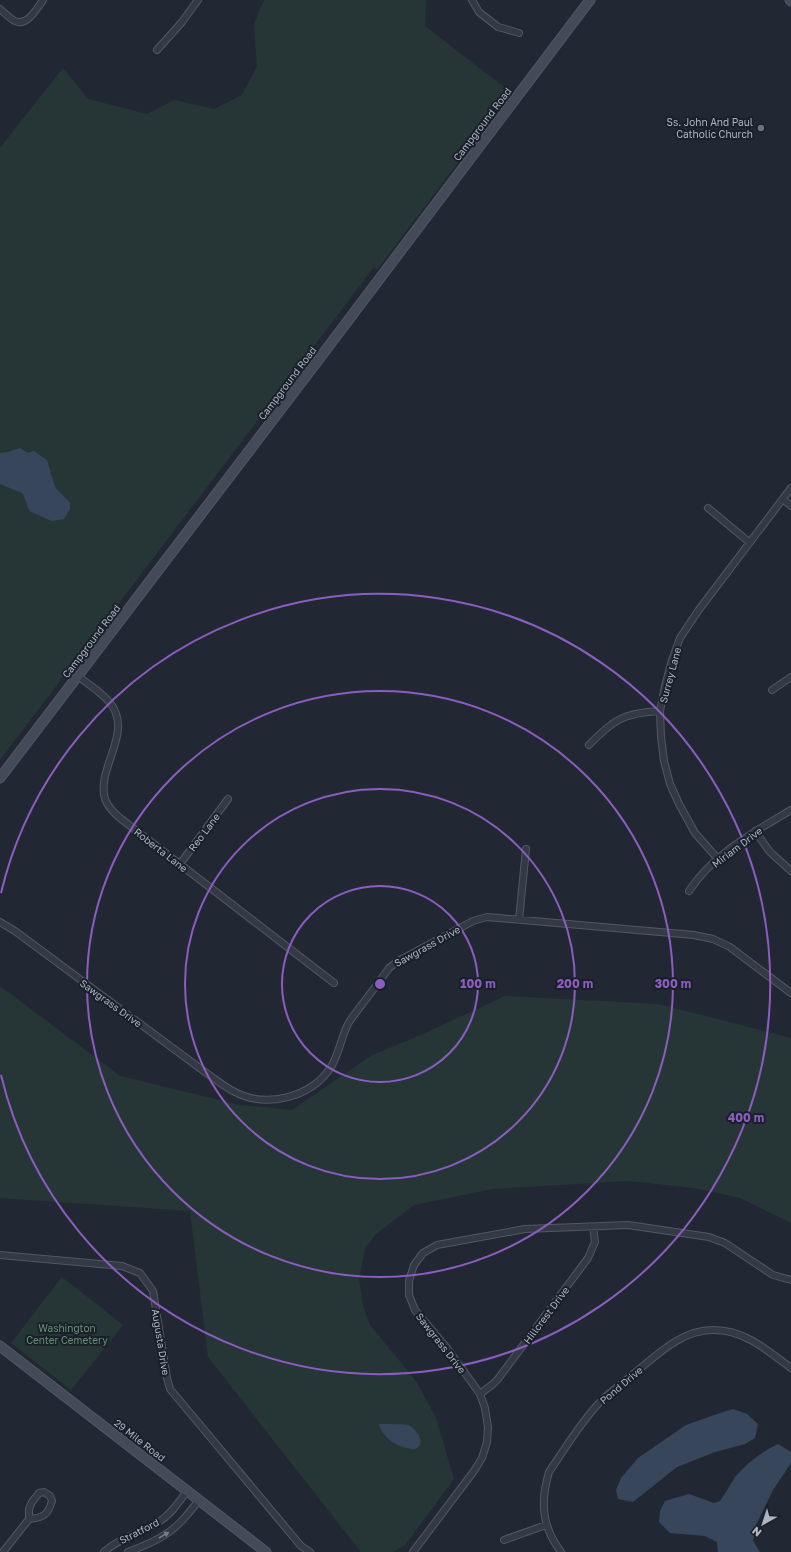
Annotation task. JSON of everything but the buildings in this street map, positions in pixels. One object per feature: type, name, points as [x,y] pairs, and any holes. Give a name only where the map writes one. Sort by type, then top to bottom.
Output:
[{"type":"street","points":[[0,9],[15,21],[21,23],[28,19],[43,0]]},
{"type":"street","points":[[158,50],[182,22],[198,0]]},
{"type":"street","points":[[472,0],[479,12],[498,27],[519,33]]},
{"type":"street","name":"Campground Road","points":[[0,778],[590,0]]},
{"type":"street","name":"Surrey Lane","points":[[718,859],[695,833],[670,784],[664,761],[660,711],[672,660],[680,638],[749,542],[784,499],[791,488]]},
{"type":"street","points":[[784,499],[791,506]]},
{"type":"street","points":[[708,508],[749,542]]},
{"type":"street","name":"Roberta Lane","points":[[78,676],[111,704],[118,718],[116,742],[106,774],[104,787],[105,799],[110,809],[334,983]]},
{"type":"street","points":[[772,690],[791,677]]},
{"type":"street","points":[[589,745],[603,730],[627,715],[640,712],[660,711]]},
{"type":"street","name":"Reo Lane","points":[[180,864],[228,799]]},
{"type":"street","name":"Miriam Drive","points":[[689,891],[718,859],[755,831],[791,810]]},
{"type":"street","points":[[755,831],[770,852],[791,871]]},
{"type":"street","points":[[519,920],[526,849]]},
{"type":"street","name":"Sawgrass Drive","points":[[0,922],[15,931],[234,1092],[264,1100],[281,1099],[296,1095],[311,1087],[321,1079],[330,1068],[336,1056],[348,1024],[390,968],[398,962],[473,921],[487,917],[694,935],[713,939],[730,947],[791,993]]},
{"type":"street","name":"Sawgrass Drive","points":[[413,1552],[474,1471],[482,1458],[487,1442],[488,1427],[485,1408],[480,1394],[447,1348],[415,1310],[409,1295],[408,1281],[414,1266],[423,1253],[437,1245],[525,1229],[628,1225],[709,1237],[725,1244],[773,1275],[791,1280]]},
{"type":"street","name":"Hillcrest Drive","points":[[480,1394],[498,1379],[588,1258],[595,1242],[593,1227]]},
{"type":"street","name":"Augusta Drive","points":[[0,1255],[122,1266],[140,1273],[153,1291],[170,1389],[301,1546],[310,1552]]},
{"type":"street","name":"Pond Drive","points":[[561,1552],[552,1540],[546,1525],[543,1499],[549,1472],[601,1401],[672,1343],[701,1331],[714,1330],[730,1332],[746,1337],[759,1344],[791,1368]]},
{"type":"street","name":"29 Mile Road","points":[[0,1346],[266,1552]]},
{"type":"street","name":"Stratford","points":[[104,1552],[115,1543],[151,1526],[166,1517],[187,1491]]},
{"type":"street","points":[[3,1552],[30,1519],[32,1502],[39,1493],[44,1492],[50,1496],[52,1501],[48,1511],[40,1518],[30,1519]]},
{"type":"street","name":"Stratford","points":[[128,1552],[160,1538],[172,1530],[183,1520],[199,1500]]},
{"type":"street","points":[[504,1540],[546,1525]]},
{"type":"green space","points":[[264,0],[426,0],[425,26],[508,90],[481,126],[483,129],[377,270],[374,267],[0,760],[0,148],[63,68],[88,99],[147,114],[174,100],[214,109],[242,95],[257,66],[254,24]]},
{"type":"green space","points":[[0,986],[120,1076],[240,1105],[292,1110],[372,1055],[421,1035],[505,996],[659,1004],[791,1038],[791,1223],[740,1198],[694,1188],[629,1181],[492,1189],[414,1205],[376,1234],[365,1248],[359,1279],[363,1306],[370,1325],[416,1381],[436,1418],[454,1479],[405,1545],[393,1552],[361,1552],[208,1357],[190,1211],[0,1198]]},
{"type":"green space","name":"Washington Center Cemetery","points":[[62,1277],[123,1325],[71,1390],[11,1343]]},
{"type":"water","points":[[20,448],[28,453],[34,451],[47,460],[55,487],[70,503],[70,509],[64,519],[52,521],[31,512],[22,493],[0,484],[0,453]]},
{"type":"water","points":[[733,1409],[747,1414],[758,1424],[755,1438],[745,1444],[715,1452],[677,1467],[633,1502],[618,1499],[616,1490],[621,1478],[638,1458],[686,1425]]},
{"type":"water","points":[[379,1424],[408,1425],[415,1430],[419,1437],[419,1447],[409,1449],[398,1445],[388,1439]]},
{"type":"water","points":[[778,1444],[791,1452],[791,1463],[773,1490],[756,1525],[753,1541],[760,1552],[718,1552],[717,1542],[705,1536],[670,1533],[659,1522],[660,1511],[665,1501],[689,1494],[714,1503],[720,1501],[735,1477],[744,1467],[760,1454]]},
{"type":"place","name":"Ss. John And Paul Catholic Church","points":[[761,128]]}]
